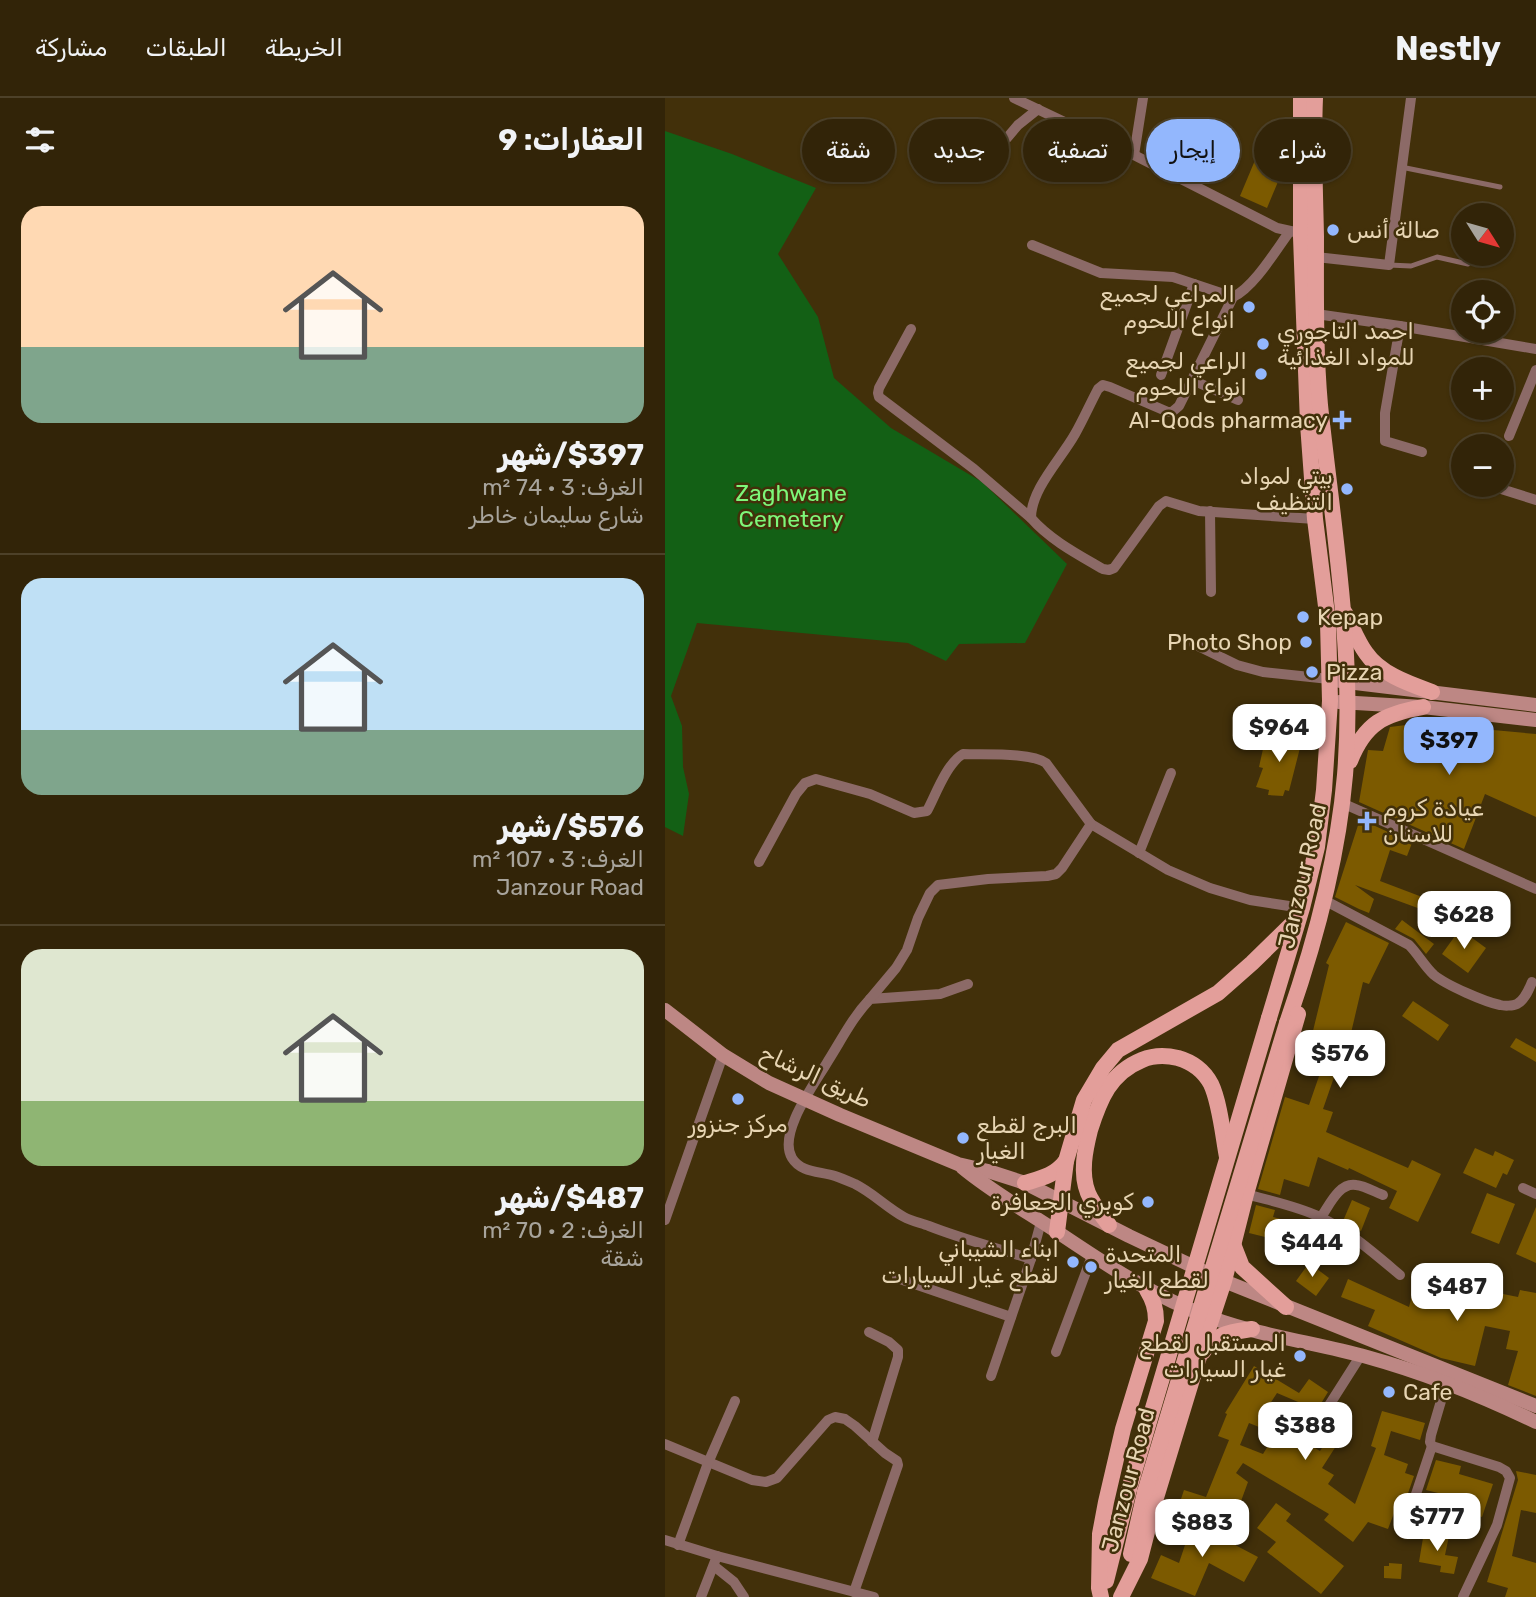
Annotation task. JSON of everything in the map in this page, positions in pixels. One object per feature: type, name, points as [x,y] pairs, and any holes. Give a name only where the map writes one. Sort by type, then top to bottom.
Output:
[{"type":"main road","name":"Janzour Road","points":[[1121,1597],[1137,1491],[1227,1157],[1301,913],[1318,836],[1324,790],[1330,701],[1328,622],[1315,519],[1295,232],[1301,98]]},
{"type":"main road","name":"Janzour Road","points":[[1102,1597],[1311,946],[1324,900],[1342,803],[1347,704],[1342,608],[1320,401],[1316,314],[1315,98]]},
{"type":"main road","points":[[1342,608],[1366,654],[1376,664],[1406,683],[1433,692]]},
{"type":"main road","points":[[1329,679],[1536,705]]},
{"type":"main road","points":[[1330,701],[1423,707],[1536,720]]},
{"type":"main road","points":[[1345,773],[1357,743],[1372,727],[1397,712],[1423,707]]},
{"type":"main road","points":[[1058,1232],[1066,1161],[1084,1100],[1103,1068],[1118,1050],[1218,993],[1252,964],[1301,913]]},
{"type":"main road","points":[[1121,1597],[1140,1559],[1155,1501],[1224,1281],[1297,1017],[1311,946]]},
{"type":"main road","name":"طريق الرشاح","points":[[665,1010],[723,1055],[769,1083],[958,1164]]},
{"type":"main road","points":[[1109,1225],[1089,1195],[1084,1161],[1095,1114],[1108,1086],[1129,1065],[1153,1055],[1172,1056],[1188,1061],[1203,1072],[1211,1084],[1227,1157]]},
{"type":"main road","points":[[1025,1183],[1046,1178],[1066,1161]]},
{"type":"main road","points":[[958,1164],[1025,1183],[1224,1281],[1536,1406]]},
{"type":"main road","points":[[958,1164],[983,1184],[1147,1290],[1212,1318],[1361,1355],[1496,1403],[1536,1422]]},
{"type":"main road","points":[[1233,1244],[1242,1267],[1286,1307]]},
{"type":"main road","points":[[1102,1597],[1099,1588],[1100,1534],[1106,1502],[1123,1429],[1156,1321],[1154,1302],[1147,1290]]},
{"type":"main road","points":[[1197,1363],[1207,1346],[1218,1336],[1227,1332],[1252,1329]]},
{"type":"street","points":[[1014,98],[1277,228],[1295,232]]},
{"type":"street","points":[[1133,155],[1143,98]]},
{"type":"street","points":[[1316,257],[1389,265],[1409,98]]},
{"type":"street","points":[[1009,136],[1038,109]]},
{"type":"street","points":[[1031,519],[1031,511],[1043,484],[1074,436],[1100,387],[1110,387],[1172,412],[1179,406],[1233,297],[1245,290],[1295,232]]},
{"type":"street","points":[[1032,245],[1101,273],[1173,277],[1233,297]]},
{"type":"street","points":[[1161,375],[1194,284]]},
{"type":"street","points":[[1316,314],[1536,349]]},
{"type":"street","points":[[1400,326],[1384,435],[1385,440],[1422,452]]},
{"type":"street","points":[[911,329],[879,388],[879,397],[974,469],[1038,526],[1067,548],[1103,569],[1114,568],[1166,501],[1199,511],[1315,519]]},
{"type":"street","points":[[1510,434],[1536,370]]},
{"type":"street","points":[[1192,380],[1238,400]]},
{"type":"street","points":[[1514,493],[1536,500]]},
{"type":"street","points":[[1210,511],[1211,592]]},
{"type":"street","points":[[1194,644],[1237,665],[1263,672],[1329,679]]},
{"type":"street","points":[[759,862],[796,794],[805,783],[816,779],[870,794],[914,813],[922,813],[927,811],[955,760],[963,754],[1039,758],[1051,769],[1091,824],[1139,853],[1168,870],[1210,888],[1301,913]]},
{"type":"street","points":[[1139,853],[1171,773]]},
{"type":"street","points":[[1342,803],[1536,889]]},
{"type":"street","points":[[1031,1259],[904,1217],[854,1184],[810,1171],[792,1159],[788,1150],[788,1138],[804,1098],[845,1030],[896,968],[907,950],[930,893],[938,886],[1056,874],[1091,824]]},
{"type":"street","points":[[1324,900],[1409,945],[1432,973],[1481,999],[1502,1006],[1517,1004],[1532,982]]},
{"type":"street","points":[[870,999],[940,994],[968,984]]},
{"type":"street","points":[[665,1220],[723,1055]]},
{"type":"street","points":[[1321,1217],[1340,1191],[1348,1185],[1356,1185],[1383,1195]]},
{"type":"street","points":[[1523,1188],[1536,1194]]},
{"type":"street","points":[[1246,1194],[1321,1217],[1374,1253],[1400,1275]]},
{"type":"street","points":[[991,1376],[1041,1222]]},
{"type":"street","points":[[1056,1352],[1092,1256]]},
{"type":"street","points":[[897,1279],[1010,1317]]},
{"type":"street","points":[[869,1332],[898,1350],[872,1442]]},
{"type":"street","points":[[1314,1429],[1361,1355]]},
{"type":"street","points":[[1403,1533],[1432,1446],[1431,1435],[1446,1384]]},
{"type":"street","points":[[678,1545],[708,1463],[735,1401]]},
{"type":"street","points":[[665,1444],[752,1480],[766,1482],[777,1478],[828,1420],[835,1417],[845,1419],[855,1426],[897,1461],[898,1465],[854,1592]]},
{"type":"street","points":[[1432,1446],[1499,1467],[1506,1471],[1510,1478],[1496,1525],[1463,1597]]},
{"type":"street","points":[[665,1540],[716,1561],[874,1597]]},
{"type":"street","points":[[701,1597],[716,1561]]},
{"type":"street","points":[[716,1561],[744,1597]]},
{"type":"lane","points":[[1401,167],[1500,187]]},
{"type":"lane","points":[[1389,265],[1411,265],[1437,257],[1451,259]]},
{"type":"green space","name":"Zaghwane Cemetery","points":[[665,131],[732,154],[816,188],[778,254],[818,317],[834,378],[891,428],[982,482],[1067,564],[1025,643],[959,644],[946,661],[908,643],[697,623],[671,696],[682,726],[683,767],[689,794],[683,836],[665,827]]},
{"type":"building","points":[[1254,163],[1254,182],[1278,182],[1267,208],[1240,196]]},
{"type":"building","points":[[1406,725],[1536,734],[1536,817],[1485,794],[1464,849],[1359,802],[1368,750],[1383,751],[1390,727]]},
{"type":"building","points":[[1270,732],[1296,737],[1295,742],[1301,744],[1289,791],[1285,790],[1283,796],[1268,795],[1269,790],[1256,787],[1263,768],[1259,767],[1263,749],[1267,749]]},
{"type":"building","points":[[1360,819],[1412,843],[1407,856],[1390,850],[1380,881],[1438,903],[1434,914],[1355,885],[1374,899],[1369,913],[1335,897]]},
{"type":"building","points":[[1402,920],[1434,944],[1426,954],[1414,939],[1395,929]]},
{"type":"building","points":[[1346,922],[1389,943],[1369,984],[1363,982],[1347,1050],[1377,1062],[1372,1073],[1340,1060],[1323,1109],[1333,1112],[1326,1132],[1408,1168],[1412,1160],[1441,1174],[1418,1222],[1389,1208],[1397,1191],[1349,1168],[1348,1170],[1318,1157],[1309,1187],[1284,1179],[1280,1195],[1258,1189],[1285,1097],[1309,1105],[1326,1056],[1301,1050],[1305,1033],[1312,1035],[1329,965],[1326,963]]},
{"type":"building","points":[[1460,929],[1486,948],[1468,973],[1442,954]]},
{"type":"building","points":[[1413,1001],[1449,1025],[1438,1041],[1402,1016]]},
{"type":"building","points":[[1516,1038],[1536,1049],[1536,1062],[1510,1047]]},
{"type":"building","points":[[1475,1148],[1493,1156],[1495,1151],[1514,1160],[1507,1175],[1503,1173],[1496,1188],[1463,1173]]},
{"type":"building","points":[[1487,1193],[1515,1204],[1499,1244],[1471,1233]]},
{"type":"building","points":[[1352,1200],[1370,1208],[1361,1231],[1343,1221]]},
{"type":"building","points":[[1256,1205],[1275,1210],[1273,1217],[1307,1226],[1302,1246],[1249,1233]]},
{"type":"building","points":[[1536,1207],[1536,1263],[1516,1254]]},
{"type":"building","points":[[1309,1263],[1329,1278],[1316,1296],[1296,1281]]},
{"type":"building","points":[[1434,1277],[1464,1291],[1467,1278],[1484,1282],[1479,1295],[1495,1302],[1498,1293],[1518,1297],[1520,1290],[1536,1293],[1536,1396],[1508,1385],[1518,1351],[1506,1349],[1510,1331],[1485,1326],[1475,1366],[1441,1358],[1368,1326],[1375,1310],[1341,1297],[1348,1279],[1409,1307],[1416,1280],[1431,1285]]},
{"type":"building","points":[[1254,1366],[1299,1393],[1309,1379],[1328,1392],[1317,1410],[1277,1393],[1262,1416],[1268,1419],[1264,1429],[1249,1423],[1240,1445],[1263,1454],[1274,1436],[1294,1447],[1299,1439],[1320,1451],[1329,1437],[1338,1443],[1322,1468],[1334,1475],[1328,1484],[1355,1504],[1376,1448],[1371,1446],[1382,1411],[1425,1423],[1420,1440],[1391,1431],[1384,1455],[1408,1464],[1405,1473],[1414,1476],[1405,1502],[1399,1500],[1388,1529],[1368,1522],[1353,1542],[1324,1520],[1329,1514],[1243,1463],[1236,1473],[1248,1482],[1233,1523],[1180,1502],[1184,1490],[1206,1497],[1229,1440],[1218,1436],[1227,1414],[1225,1413]]},
{"type":"building","points":[[1436,1460],[1461,1466],[1459,1474],[1493,1484],[1482,1517],[1455,1508],[1458,1498],[1426,1490]]},
{"type":"building","points":[[1516,1471],[1536,1475],[1536,1513],[1521,1510],[1512,1556],[1536,1563],[1536,1597],[1505,1597],[1508,1588],[1487,1582],[1518,1480]]},
{"type":"building","points":[[1276,1503],[1291,1514],[1286,1521],[1344,1566],[1321,1594],[1267,1552],[1276,1542],[1257,1528]]},
{"type":"building","points":[[1180,1516],[1258,1557],[1244,1582],[1209,1563],[1195,1596],[1151,1578],[1161,1555],[1179,1563],[1187,1539],[1173,1535]]},
{"type":"building","points":[[1424,1532],[1449,1536],[1445,1555],[1458,1557],[1454,1574],[1440,1572],[1441,1566],[1419,1562]]},
{"type":"building","points":[[1389,1563],[1402,1564],[1401,1579],[1384,1578],[1384,1566],[1389,1566]]},
{"type":"place","name":"صالة أنس","points":[[1333,230]]},
{"type":"place","name":"المراعي لجميع انواع اللحوم","points":[[1249,307]]},
{"type":"place","name":"احمد التاجوري للمواد الغذائية","points":[[1263,344]]},
{"type":"place","name":"الراعي لجميع انواع اللحوم","points":[[1261,374]]},
{"type":"place","name":"Al-Qods pharmacy","points":[[1342,420]]},
{"type":"place","name":"بيتي لمواد التنظيف","points":[[1347,489]]},
{"type":"place","name":"Kepap","points":[[1303,617]]},
{"type":"place","name":"Photo Shop","points":[[1306,642]]},
{"type":"place","name":"Pizza","points":[[1312,672]]},
{"type":"place","name":"عيادة كروم للاسنان","points":[[1367,821]]},
{"type":"place","name":"مركز جنزور","points":[[738,1099]]},
{"type":"place","name":"البرج لقطع الغيار","points":[[963,1138]]},
{"type":"place","name":"كوبري الجعافرة","points":[[1148,1202]]},
{"type":"place","name":"ابناء الشيباني لقطع غيار السيارات","points":[[1073,1262]]},
{"type":"place","name":"المتحدة لقطع الغيار","points":[[1091,1267]]},
{"type":"place","name":"المستقبل لقطع غيار السيارات","points":[[1300,1356]]},
{"type":"place","name":"Cafe","points":[[1389,1392]]}]
